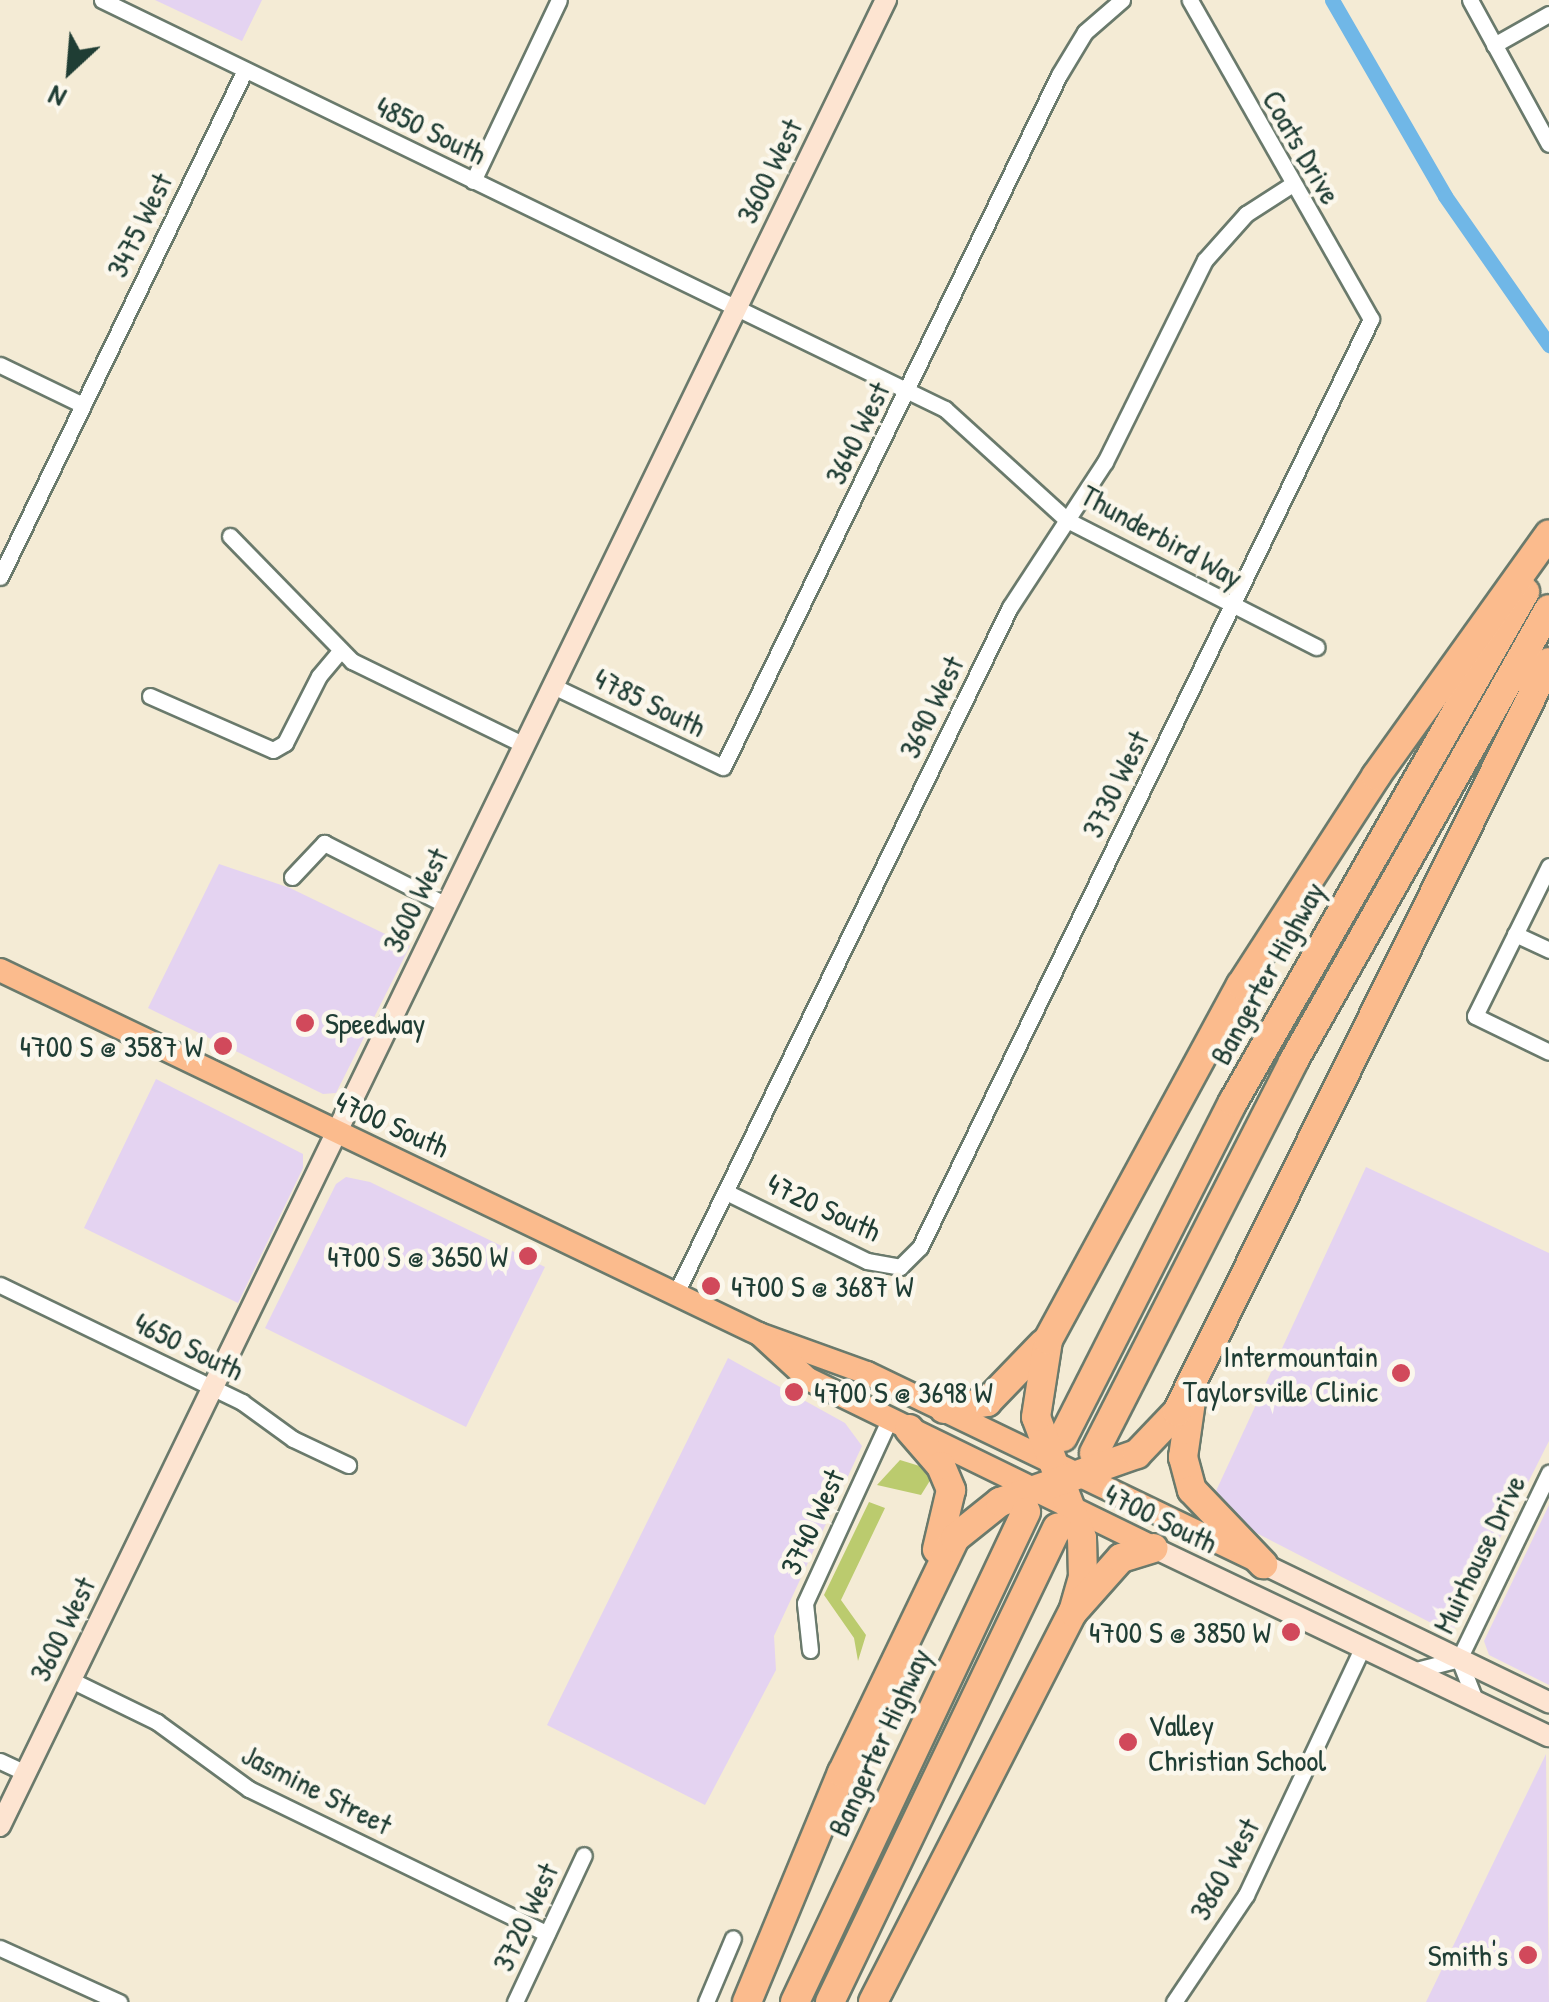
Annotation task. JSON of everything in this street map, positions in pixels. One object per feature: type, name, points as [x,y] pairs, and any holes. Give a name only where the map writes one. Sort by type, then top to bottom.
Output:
[{"type":"highway","points":[[944,1409],[987,1402],[1054,1326],[1240,986],[1376,776],[1549,534]]},
{"type":"highway","name":"Bangerter Highway","points":[[795,2002],[1058,1473],[1241,1086],[1549,552]]},
{"type":"highway","name":"Bangerter Highway","points":[[1058,1473],[1549,609]]},
{"type":"highway","points":[[747,2002],[923,1599],[965,1527],[1000,1502],[1058,1473],[1150,1445],[1201,1369],[1549,662]]},
{"type":"highway","points":[[873,2002],[1072,1612],[1084,1565],[1066,1519],[1058,1473],[1035,1401],[1054,1326]]},
{"type":"highway","points":[[1201,1369],[1186,1426],[1187,1478],[1198,1500],[1263,1564]]},
{"type":"highway","points":[[899,1425],[946,1474],[952,1499],[923,1599]]},
{"type":"highway","points":[[830,2002],[1066,1519]]},
{"type":"highway","points":[[1072,1612],[1121,1558],[1154,1548]]},
{"type":"main road","name":"4700 South","points":[[0,970],[315,1124],[338,1128],[759,1334],[811,1348],[944,1409],[1058,1473],[1263,1564]]},
{"type":"main road","name":"4700 South","points":[[759,1334],[808,1378],[899,1425],[1058,1473]]},
{"type":"main road","name":"4700 South","points":[[1066,1519],[1154,1548]]},
{"type":"street","name":"4850 South","points":[[102,0],[735,308]]},
{"type":"street","points":[[473,181],[559,0]]},
{"type":"street","name":"3600 West","points":[[0,1826],[886,0]]},
{"type":"street","name":"3640 West","points":[[723,767],[1037,122],[1085,32],[1122,0]]},
{"type":"street","name":"Coats Drive","points":[[1190,0],[1291,186],[1371,319]]},
{"type":"street","points":[[1470,0],[1549,144]]},
{"type":"street","points":[[1494,45],[1549,14]]},
{"type":"street","name":"3475 West","points":[[0,577],[245,70]]},
{"type":"street","name":"3690 West","points":[[676,1293],[1010,606],[1116,442],[1205,260],[1246,214],[1291,186]]},
{"type":"street","name":"Thunderbird Way","points":[[735,308],[908,392],[975,433],[1067,520],[1316,647]]},
{"type":"street","name":"3730 West","points":[[900,1267],[920,1247],[1371,319]]},
{"type":"street","points":[[0,365],[83,405]]},
{"type":"street","points":[[230,536],[340,651],[524,745]]},
{"type":"street","points":[[150,696],[273,750],[286,744],[319,676],[340,651]]},
{"type":"street","name":"4785 South","points":[[553,686],[723,767]]},
{"type":"street","points":[[292,877],[324,842],[446,904]]},
{"type":"street","points":[[1549,866],[1475,1016],[1549,1052]]},
{"type":"street","points":[[1516,934],[1549,950]]},
{"type":"street","name":"4720 South","points":[[726,1192],[866,1261],[900,1267]]},
{"type":"street","name":"4650 South","points":[[0,1285],[212,1388],[348,1465]]},
{"type":"street","name":"3740 West","points":[[810,1650],[805,1604],[899,1425]]},
{"type":"street","name":"Muirhouse Drive","points":[[1488,1710],[1466,1688],[1459,1659],[1549,1474]]},
{"type":"street","name":"4700 South","points":[[1154,1548],[1549,1736]]},
{"type":"street","name":"4700 South","points":[[1263,1564],[1549,1702]]},
{"type":"street","name":"3860 West","points":[[1174,2002],[1246,1895],[1362,1649]]},
{"type":"street","name":"Muirhouse Drive","points":[[1398,1666],[1433,1670],[1459,1659]]},
{"type":"street","name":"Jasmine Street","points":[[71,1680],[156,1722],[249,1789],[547,1934]]},
{"type":"street","points":[[0,1760],[26,1773]]},
{"type":"street","name":"3720 West","points":[[515,2002],[584,1855]]},
{"type":"street","points":[[706,2002],[733,1938]]},
{"type":"street","points":[[0,1948],[113,2001]]},
{"type":"shaded area","points":[[155,0],[262,0],[242,41]]},
{"type":"shaded area","points":[[219,864],[290,888],[410,946],[336,1093],[323,1094],[148,1008]]},
{"type":"shaded area","points":[[156,1079],[303,1154],[303,1168],[238,1303],[84,1228]]},
{"type":"shaded area","points":[[1366,1167],[1549,1253],[1549,1441],[1454,1629],[1441,1628],[1231,1520],[1216,1491]]},
{"type":"shaded area","points":[[346,1177],[370,1182],[545,1267],[466,1427],[265,1328],[336,1184]]},
{"type":"shaded area","points":[[728,1358],[845,1423],[862,1446],[774,1636],[776,1670],[705,1805],[547,1725]]},
{"type":"shaded area","points":[[1549,1505],[1549,1685],[1489,1655],[1484,1641]]},
{"type":"shaded area","points":[[1546,1754],[1549,2002],[1426,2002]]},
{"type":"green space","points":[[900,1460],[936,1471],[921,1495],[877,1485]]},
{"type":"green space","points":[[869,1502],[885,1508],[841,1600],[866,1635],[858,1661],[854,1638],[824,1595]]},
{"type":"waterway","points":[[1332,0],[1445,196],[1549,345]]},
{"type":"place","name":"Speedway","points":[[305,1023]]},
{"type":"place","name":"4700 S @ 3587 W","points":[[223,1046]]},
{"type":"place","name":"4700 S @ 3650 W","points":[[528,1256]]},
{"type":"place","name":"4700 S @ 3687 W","points":[[711,1286]]},
{"type":"place","name":"Intermountain Taylorsville Clinic","points":[[1401,1373]]},
{"type":"place","name":"4700 S @ 3698 W","points":[[794,1392]]},
{"type":"place","name":"4700 S @ 3850 W","points":[[1291,1632]]},
{"type":"place","name":"Valley Christian School","points":[[1128,1742]]},
{"type":"place","name":"Smith's","points":[[1528,1955]]}]
